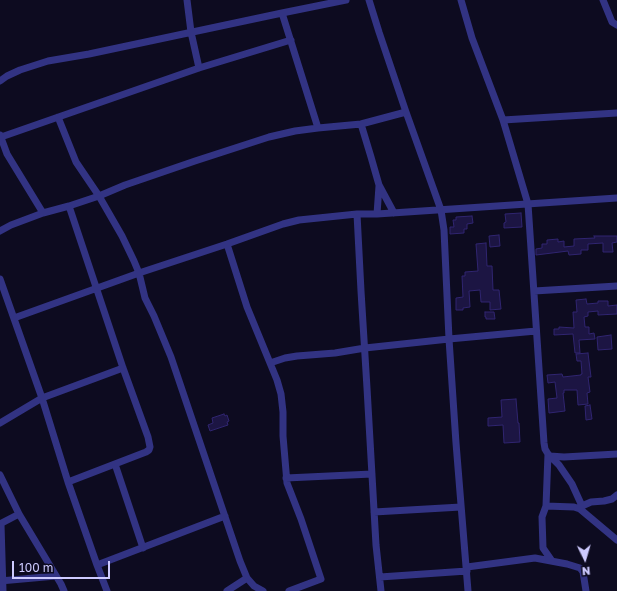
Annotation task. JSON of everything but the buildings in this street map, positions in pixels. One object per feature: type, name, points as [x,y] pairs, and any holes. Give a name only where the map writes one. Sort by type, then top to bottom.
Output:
[{"type":"street","points":[[187,0],[191,32],[199,68]]},
{"type":"street","points":[[0,81],[20,70],[48,61],[89,54],[282,12],[346,0]]},
{"type":"street","points":[[369,0],[406,112],[441,210],[444,230],[449,339],[468,591]]},
{"type":"street","points":[[461,0],[472,38],[503,120],[528,204],[545,449],[566,474],[577,495],[581,508],[617,540]]},
{"type":"street","points":[[602,0],[612,22],[617,25]]},
{"type":"street","points":[[282,12],[318,128]]},
{"type":"street","points":[[43,213],[3,156],[0,136],[199,68],[291,40]]},
{"type":"street","points":[[0,231],[11,225],[43,213],[69,206],[125,185],[269,137],[295,131],[361,124],[406,112]]},
{"type":"street","points":[[503,120],[617,113]]},
{"type":"street","points":[[58,117],[76,162],[122,236],[139,273],[145,298],[171,357],[240,561],[248,578],[254,586],[262,591]]},
{"type":"street","points":[[361,124],[379,185],[394,213]]},
{"type":"street","points":[[377,214],[379,185]]},
{"type":"street","points":[[14,318],[139,273],[283,224],[299,220],[357,214],[394,213],[617,198]]},
{"type":"street","points":[[68,482],[146,452],[150,447],[148,437],[123,368],[69,206]]},
{"type":"street","points":[[357,214],[376,546],[381,591]]},
{"type":"street","points":[[227,244],[247,307],[277,380],[281,394],[286,483],[301,519],[321,578],[289,591]]},
{"type":"street","points":[[0,279],[42,398],[68,482],[107,591]]},
{"type":"street","points":[[534,291],[617,286]]},
{"type":"street","points":[[270,363],[297,356],[536,331]]},
{"type":"street","points":[[0,423],[42,398],[123,368]]},
{"type":"street","points":[[549,455],[564,457],[617,454]]},
{"type":"street","points":[[549,455],[546,506],[542,517],[543,548],[552,561]]},
{"type":"street","points":[[115,464],[143,548]]},
{"type":"street","points":[[286,478],[372,474]]},
{"type":"street","points":[[0,475],[19,514],[64,591]]},
{"type":"street","points":[[577,495],[591,502],[604,502],[617,495]]},
{"type":"street","points":[[546,506],[581,508],[591,502]]},
{"type":"street","points":[[374,512],[461,507]]},
{"type":"street","points":[[4,591],[1,581],[0,524],[19,514]]},
{"type":"street","points":[[97,565],[225,516]]},
{"type":"street","points":[[535,558],[543,548]]},
{"type":"street","points":[[380,577],[467,569],[535,558],[580,568],[583,572],[586,591]]},
{"type":"street","points":[[1,581],[56,576]]},
{"type":"street","points":[[227,591],[248,578]]}]
